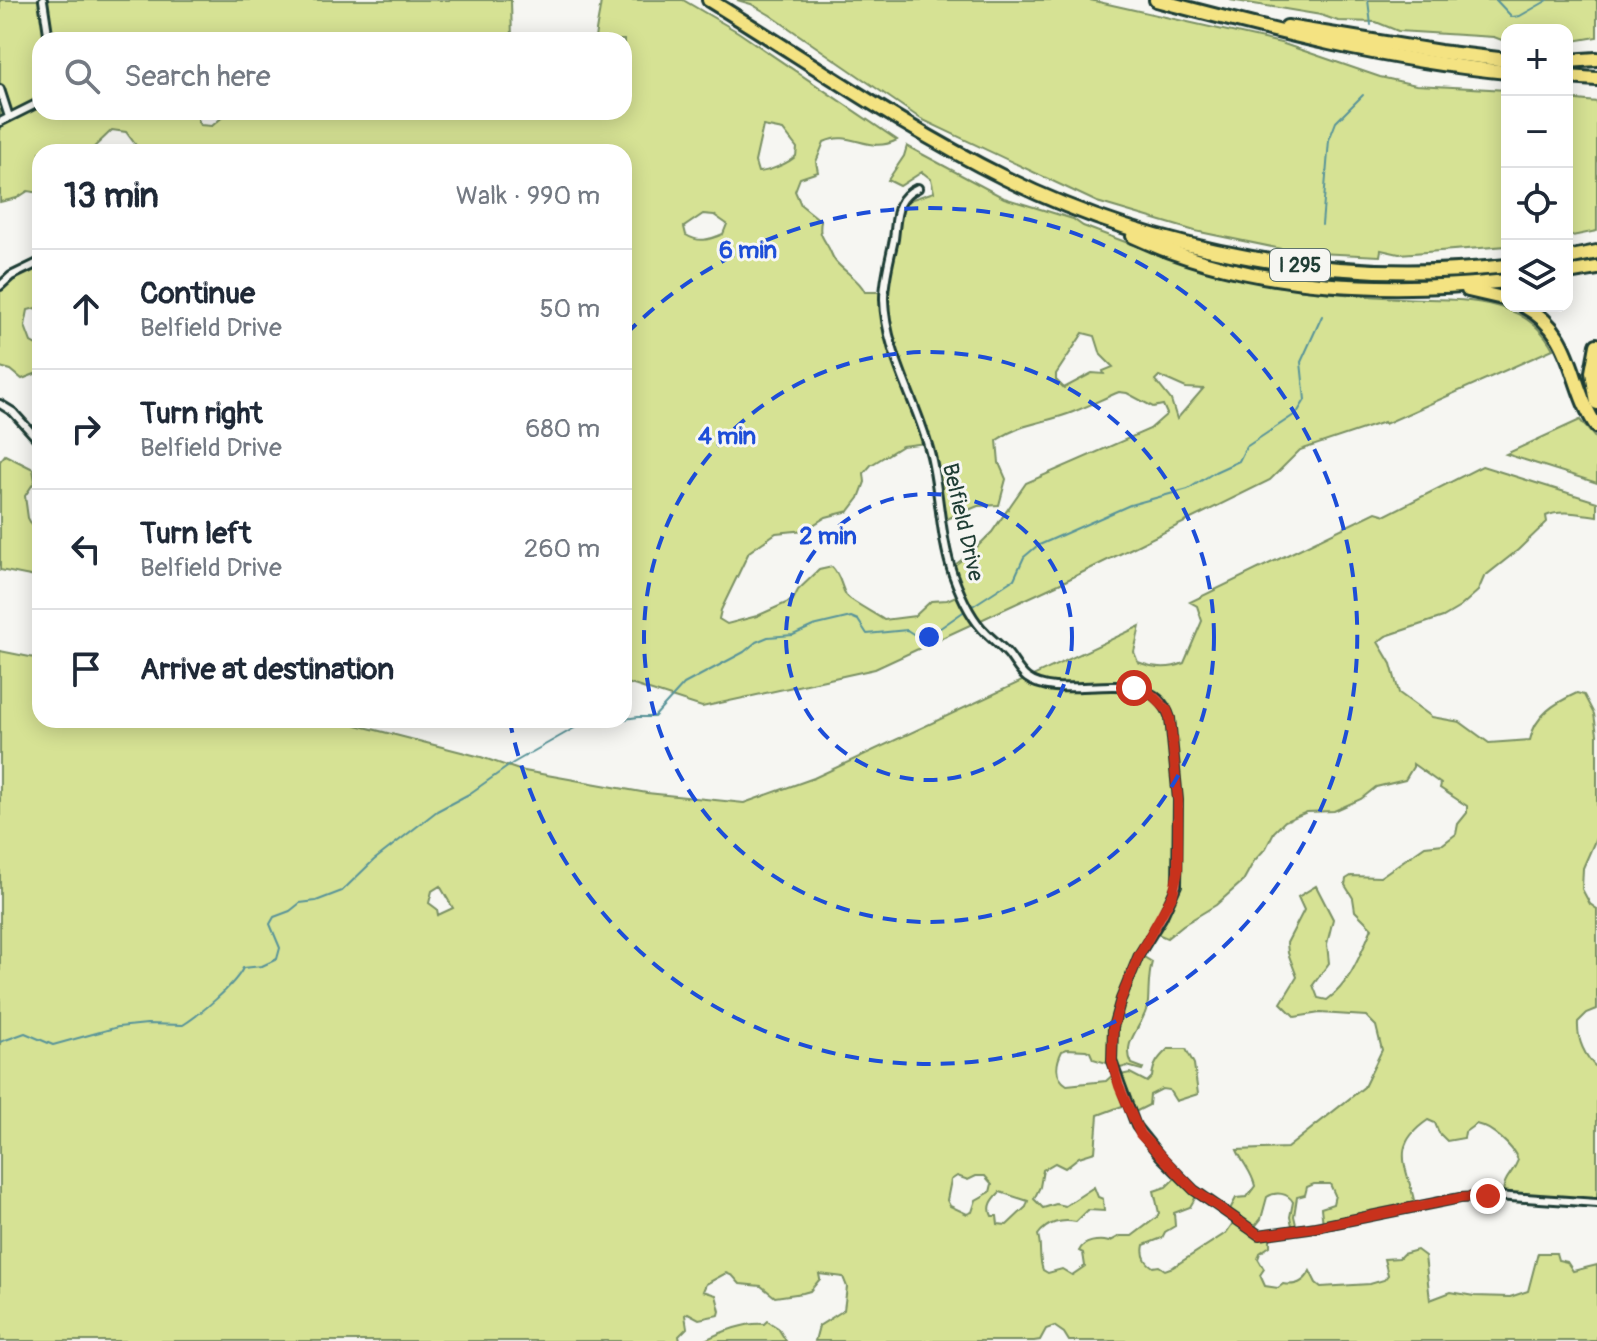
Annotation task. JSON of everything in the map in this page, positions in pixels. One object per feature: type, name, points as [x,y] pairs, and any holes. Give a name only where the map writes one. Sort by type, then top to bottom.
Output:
[{"type":"highway","name":"I 295","points":[[709,0],[951,150],[1018,185],[1098,217],[1180,243],[1286,263],[1394,271],[1501,266]]},
{"type":"highway","points":[[1156,0],[1328,35],[1501,62]]},
{"type":"highway","points":[[1573,61],[1597,59]]},
{"type":"highway","points":[[1573,63],[1597,66]]},
{"type":"highway","points":[[1573,77],[1597,79]]},
{"type":"highway","points":[[1098,217],[1157,246],[1240,270],[1303,281],[1475,291],[1501,298]]},
{"type":"highway","points":[[1573,257],[1597,252]]},
{"type":"highway","points":[[1573,272],[1597,268]]},
{"type":"highway","points":[[1421,287],[1501,281]]},
{"type":"highway","points":[[1533,312],[1546,320],[1558,335],[1587,410],[1597,427]]},
{"type":"highway","points":[[1597,345],[1592,372],[1597,403]]},
{"type":"street","points":[[43,0],[48,32]]},
{"type":"street","points":[[0,89],[9,117]]},
{"type":"street","points":[[0,122],[32,106]]},
{"type":"street","name":"Belfield Drive","points":[[918,188],[901,200],[887,273],[885,310],[899,367],[923,425],[957,582],[975,620],[1027,678],[1049,685],[1134,688],[1152,695],[1167,710],[1178,800],[1177,885],[1129,977],[1116,1014],[1111,1046],[1115,1073],[1136,1126],[1194,1190],[1259,1235],[1316,1227],[1460,1198],[1496,1196],[1597,1203]]},
{"type":"street","points":[[0,286],[11,276],[32,266]]},
{"type":"street","points":[[0,404],[13,412],[32,433]]},
{"type":"green space","points":[[0,0],[511,0],[512,32],[32,32],[32,120],[198,120],[200,125],[212,126],[219,120],[632,120],[632,32],[596,32],[601,0],[683,0],[738,32],[897,140],[877,145],[843,138],[824,142],[816,162],[818,172],[800,178],[795,191],[801,205],[821,221],[821,234],[835,261],[865,292],[884,292],[898,208],[903,202],[934,192],[931,179],[922,172],[900,186],[888,180],[907,146],[1004,198],[1073,219],[1083,226],[1203,269],[1307,290],[1484,303],[1501,308],[1501,312],[1514,312],[1529,321],[1543,333],[1553,349],[1385,424],[1300,450],[1270,480],[1063,582],[875,669],[702,707],[632,685],[632,144],[135,144],[126,132],[112,130],[97,144],[32,144],[32,192],[17,198],[0,202]],"holes":[[[763,126],[783,130],[797,148],[796,156],[773,169],[758,172],[755,162]],[[703,214],[714,215],[727,224],[723,234],[704,240],[686,235],[684,227]],[[1083,333],[1095,336],[1101,355],[1113,367],[1103,371],[1104,374],[1092,373],[1064,388],[1056,380],[1056,374]],[[1159,376],[1186,388],[1203,389],[1177,419],[1171,400],[1155,380]],[[1119,392],[1153,407],[1163,405],[1167,414],[1150,429],[1026,483],[992,532],[952,567],[961,594],[947,600],[931,601],[915,616],[884,620],[848,598],[832,567],[819,570],[798,590],[793,600],[757,616],[727,624],[719,619],[749,552],[776,533],[805,530],[826,517],[849,511],[859,498],[865,482],[864,473],[871,465],[902,446],[926,443],[942,521],[978,506],[999,505],[1006,479],[999,463],[997,440]]]},
{"type":"green space","points":[[737,0],[1090,0],[1281,43],[1380,77],[1416,85],[1501,90],[1501,246],[1399,254],[1381,250],[1380,256],[1296,252],[1195,231],[1097,202],[921,119],[751,4]]},
{"type":"green space","points":[[1230,0],[1597,0],[1597,37],[1573,41],[1573,24],[1501,24],[1501,40],[1398,31],[1376,22],[1338,21],[1321,15]]},
{"type":"green space","points":[[1573,100],[1597,102],[1597,231],[1573,236]]},
{"type":"green space","points":[[32,266],[32,309],[28,310],[25,326],[32,343],[32,375],[22,379],[11,370],[0,367],[0,289]]},
{"type":"green space","points":[[1580,420],[1597,440],[1597,483],[1506,454]]},
{"type":"green space","points":[[5,455],[32,468],[32,486],[25,496],[32,525],[32,576],[0,570],[0,461]]},
{"type":"green space","points":[[1482,466],[1597,502],[1597,516],[1564,512],[1546,516],[1547,522],[1484,577],[1478,591],[1460,607],[1443,617],[1386,636],[1378,642],[1391,664],[1399,693],[1432,717],[1460,722],[1489,743],[1530,740],[1536,724],[1547,711],[1577,693],[1584,695],[1594,714],[1597,734],[1597,836],[1583,868],[1582,889],[1590,904],[1597,909],[1597,1009],[1578,1022],[1578,1029],[1582,1047],[1597,1068],[1597,1202],[1503,1196],[1506,1180],[1518,1160],[1506,1143],[1495,1133],[1476,1124],[1465,1132],[1464,1138],[1447,1141],[1435,1123],[1428,1120],[1408,1139],[1404,1149],[1405,1169],[1415,1205],[1323,1224],[1321,1208],[1333,1204],[1335,1195],[1330,1184],[1314,1184],[1307,1187],[1305,1195],[1297,1197],[1294,1216],[1297,1229],[1293,1229],[1291,1199],[1285,1195],[1270,1195],[1261,1219],[1252,1230],[1270,1234],[1270,1246],[1260,1253],[1258,1259],[1264,1269],[1260,1275],[1265,1286],[1278,1288],[1283,1284],[1299,1282],[1310,1271],[1321,1287],[1370,1284],[1384,1280],[1388,1275],[1384,1259],[1399,1258],[1417,1250],[1425,1256],[1430,1300],[1451,1292],[1510,1297],[1528,1291],[1538,1253],[1556,1253],[1558,1260],[1567,1262],[1573,1271],[1597,1265],[1597,1341],[1069,1341],[1054,1326],[1046,1329],[1040,1340],[1034,1341],[815,1341],[819,1326],[844,1310],[847,1287],[843,1277],[819,1274],[820,1279],[810,1291],[775,1297],[761,1286],[740,1284],[726,1273],[706,1284],[703,1291],[716,1295],[719,1315],[699,1319],[688,1313],[685,1315],[687,1328],[679,1336],[680,1341],[0,1341],[0,651],[32,657],[32,728],[368,728],[519,770],[647,793],[744,803],[814,778],[1140,626],[1134,652],[1138,662],[1161,667],[1184,663],[1202,621],[1197,606],[1190,602],[1376,512],[1386,515]],"holes":[[[1413,764],[1467,806],[1467,813],[1458,824],[1456,834],[1443,844],[1425,846],[1380,877],[1351,876],[1346,879],[1345,885],[1353,898],[1355,911],[1372,928],[1349,976],[1327,1000],[1318,998],[1313,985],[1329,963],[1327,944],[1333,919],[1316,886],[1298,897],[1304,910],[1287,943],[1297,977],[1281,1003],[1295,1017],[1320,1013],[1366,1016],[1376,1026],[1382,1050],[1364,1087],[1287,1148],[1237,1150],[1255,1186],[1247,1197],[1236,1198],[1228,1213],[1235,1220],[1226,1233],[1173,1267],[1165,1270],[1159,1266],[1153,1267],[1146,1260],[1143,1248],[1162,1238],[1175,1226],[1174,1213],[1190,1207],[1198,1193],[1177,1176],[1166,1187],[1154,1191],[1159,1213],[1132,1236],[1084,1245],[1079,1251],[1083,1253],[1085,1266],[1072,1275],[1062,1269],[1048,1273],[1043,1270],[1038,1235],[1046,1227],[1056,1222],[1076,1222],[1088,1210],[1104,1211],[1103,1199],[1098,1197],[1094,1187],[1065,1206],[1056,1204],[1043,1208],[1034,1199],[1043,1170],[1055,1163],[1065,1168],[1079,1157],[1095,1152],[1098,1115],[1125,1105],[1133,1113],[1149,1105],[1150,1095],[1162,1089],[1169,1090],[1176,1101],[1198,1094],[1194,1064],[1186,1049],[1168,1049],[1161,1055],[1147,1082],[1130,1073],[1116,1076],[1117,1069],[1127,1066],[1143,1068],[1132,1064],[1129,1047],[1148,1002],[1152,962],[1139,954],[1153,932],[1167,938],[1216,905],[1243,881],[1274,832],[1285,821],[1307,812],[1334,811],[1361,799],[1376,787],[1405,780]],[[440,886],[453,908],[438,915],[437,909],[429,903],[432,891]],[[1086,1050],[1093,1059],[1107,1063],[1115,1073],[1106,1081],[1067,1085],[1057,1070],[1062,1051]],[[957,1176],[968,1180],[985,1176],[992,1184],[990,1192],[976,1200],[972,1212],[967,1214],[950,1206],[947,1200],[951,1180]],[[1000,1192],[1028,1201],[1026,1207],[1007,1225],[998,1224],[997,1216],[992,1216],[990,1209]]]},
{"type":"green space","points":[[767,1321],[778,1328],[786,1341],[703,1341],[733,1328]]},
{"type":"waterway","points":[[1368,0],[1371,25]]},
{"type":"waterway","points":[[1496,0],[1512,17],[1520,16],[1548,0]]},
{"type":"waterway","points":[[1322,225],[1329,140],[1336,122],[1363,95]]},
{"type":"waterway","points":[[971,607],[1014,579],[1024,557],[1037,546],[1130,505],[1188,489],[1239,461],[1246,447],[1297,413],[1305,400],[1301,362],[1322,316]]},
{"type":"waterway","points":[[632,718],[654,717],[684,684],[768,637],[793,635],[813,626],[851,617],[858,620],[867,634],[907,630],[926,638],[966,610]]},
{"type":"waterway","points":[[0,1042],[25,1033],[53,1045],[118,1027],[183,1025],[225,991],[243,968],[262,966],[277,959],[280,948],[270,924],[274,917],[300,903],[316,901],[342,891],[374,860],[437,811],[574,728]]},
{"type":"route","points":[[1134,688],[1152,695],[1167,710],[1178,800],[1177,885],[1129,977],[1113,1027],[1111,1046],[1115,1073],[1140,1134],[1194,1190],[1259,1235],[1316,1227],[1460,1198],[1488,1196]]}]
